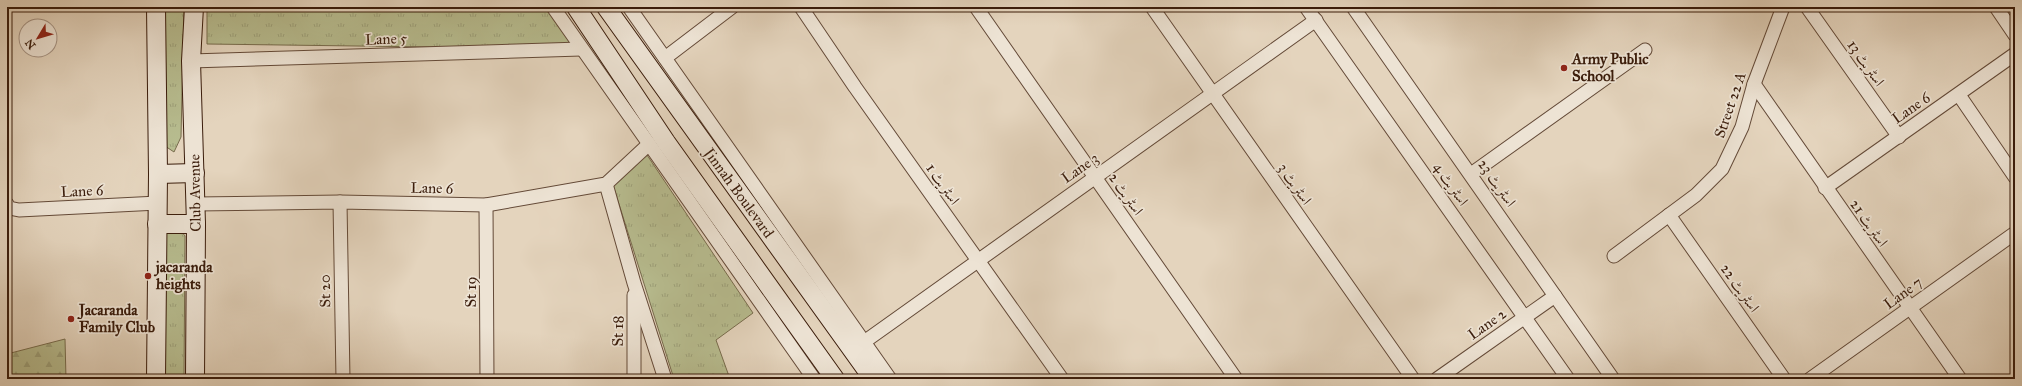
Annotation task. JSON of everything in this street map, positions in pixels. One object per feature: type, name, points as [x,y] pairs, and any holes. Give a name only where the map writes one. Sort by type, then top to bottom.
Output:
[{"type":"street","points":[[156,7],[158,174],[156,379]]},
{"type":"street","name":"Club Avenue","points":[[194,7],[192,61],[196,204],[195,379]]},
{"type":"street","points":[[553,7],[581,49],[814,379]]},
{"type":"street","name":"Jinnah Boulevard","points":[[576,7],[666,142],[835,379]]},
{"type":"street","name":"Jinnah Boulevard","points":[[606,7],[873,379]]},
{"type":"street","points":[[629,7],[890,379]]},
{"type":"street","points":[[665,58],[732,7]]},
{"type":"street","name":"اسٹریٹ 1","points":[[801,7],[855,87],[1062,379]]},
{"type":"street","name":"اسٹریٹ 2","points":[[976,7],[1236,379]]},
{"type":"street","name":"اسٹریٹ 3","points":[[1152,7],[1413,379]]},
{"type":"street","name":"اسٹریٹ 4","points":[[1306,7],[1568,379]]},
{"type":"street","name":"اسٹریٹ 23","points":[[1353,7],[1613,379]]},
{"type":"street","name":"Street 22 A","points":[[1614,256],[1696,195],[1722,169],[1742,127],[1754,84],[1783,7]]},
{"type":"street","name":"اسٹریٹ 13","points":[[1807,7],[1898,137]]},
{"type":"street","points":[[1996,7],[2015,35]]},
{"type":"street","name":"Lane 3","points":[[864,342],[1316,20]]},
{"type":"street","name":"Lane 5","points":[[192,61],[581,49]]},
{"type":"street","points":[[1471,174],[1645,50]]},
{"type":"street","name":"Lane 6","points":[[1825,188],[1959,95],[2015,54]]},
{"type":"street","name":"اسٹریٹ 21","points":[[1754,84],[1825,188],[1960,379]]},
{"type":"street","points":[[1959,95],[2015,177]]},
{"type":"street","points":[[649,144],[606,184],[634,283],[665,379]]},
{"type":"street","points":[[158,174],[195,173]]},
{"type":"street","name":"Lane 6","points":[[196,204],[340,202],[486,205],[606,184]]},
{"type":"street","name":"St 20","points":[[340,202],[343,379]]},
{"type":"street","name":"Lane 6","points":[[8,206],[18,210],[158,203]]},
{"type":"street","name":"St 19","points":[[486,205],[487,379]]},
{"type":"street","name":"اسٹریٹ 22","points":[[1669,215],[1784,379]]},
{"type":"street","points":[[157,224],[196,224]]},
{"type":"street","name":"Lane 7","points":[[1810,379],[2015,232]]},
{"type":"street","name":"St 18","points":[[634,283],[634,379]]},
{"type":"street","name":"Lane 2","points":[[1437,379],[1555,296]]},
{"type":"green space","points":[[161,7],[184,7],[181,137],[174,152],[162,144]]},
{"type":"green space","points":[[207,7],[553,7],[581,49],[207,44]]},
{"type":"green space","points":[[647,155],[753,313],[716,340],[730,379],[674,379],[613,185]]},
{"type":"green space","points":[[179,228],[185,236],[184,379],[162,379],[165,229]]},
{"type":"green space","points":[[65,339],[66,379],[7,379],[7,354]]},
{"type":"place","name":"Army Public School","points":[[1564,68]]},
{"type":"place","name":"jacaranda heights","points":[[148,276]]},
{"type":"place","name":"Jacaranda Family Club","points":[[71,319]]}]
